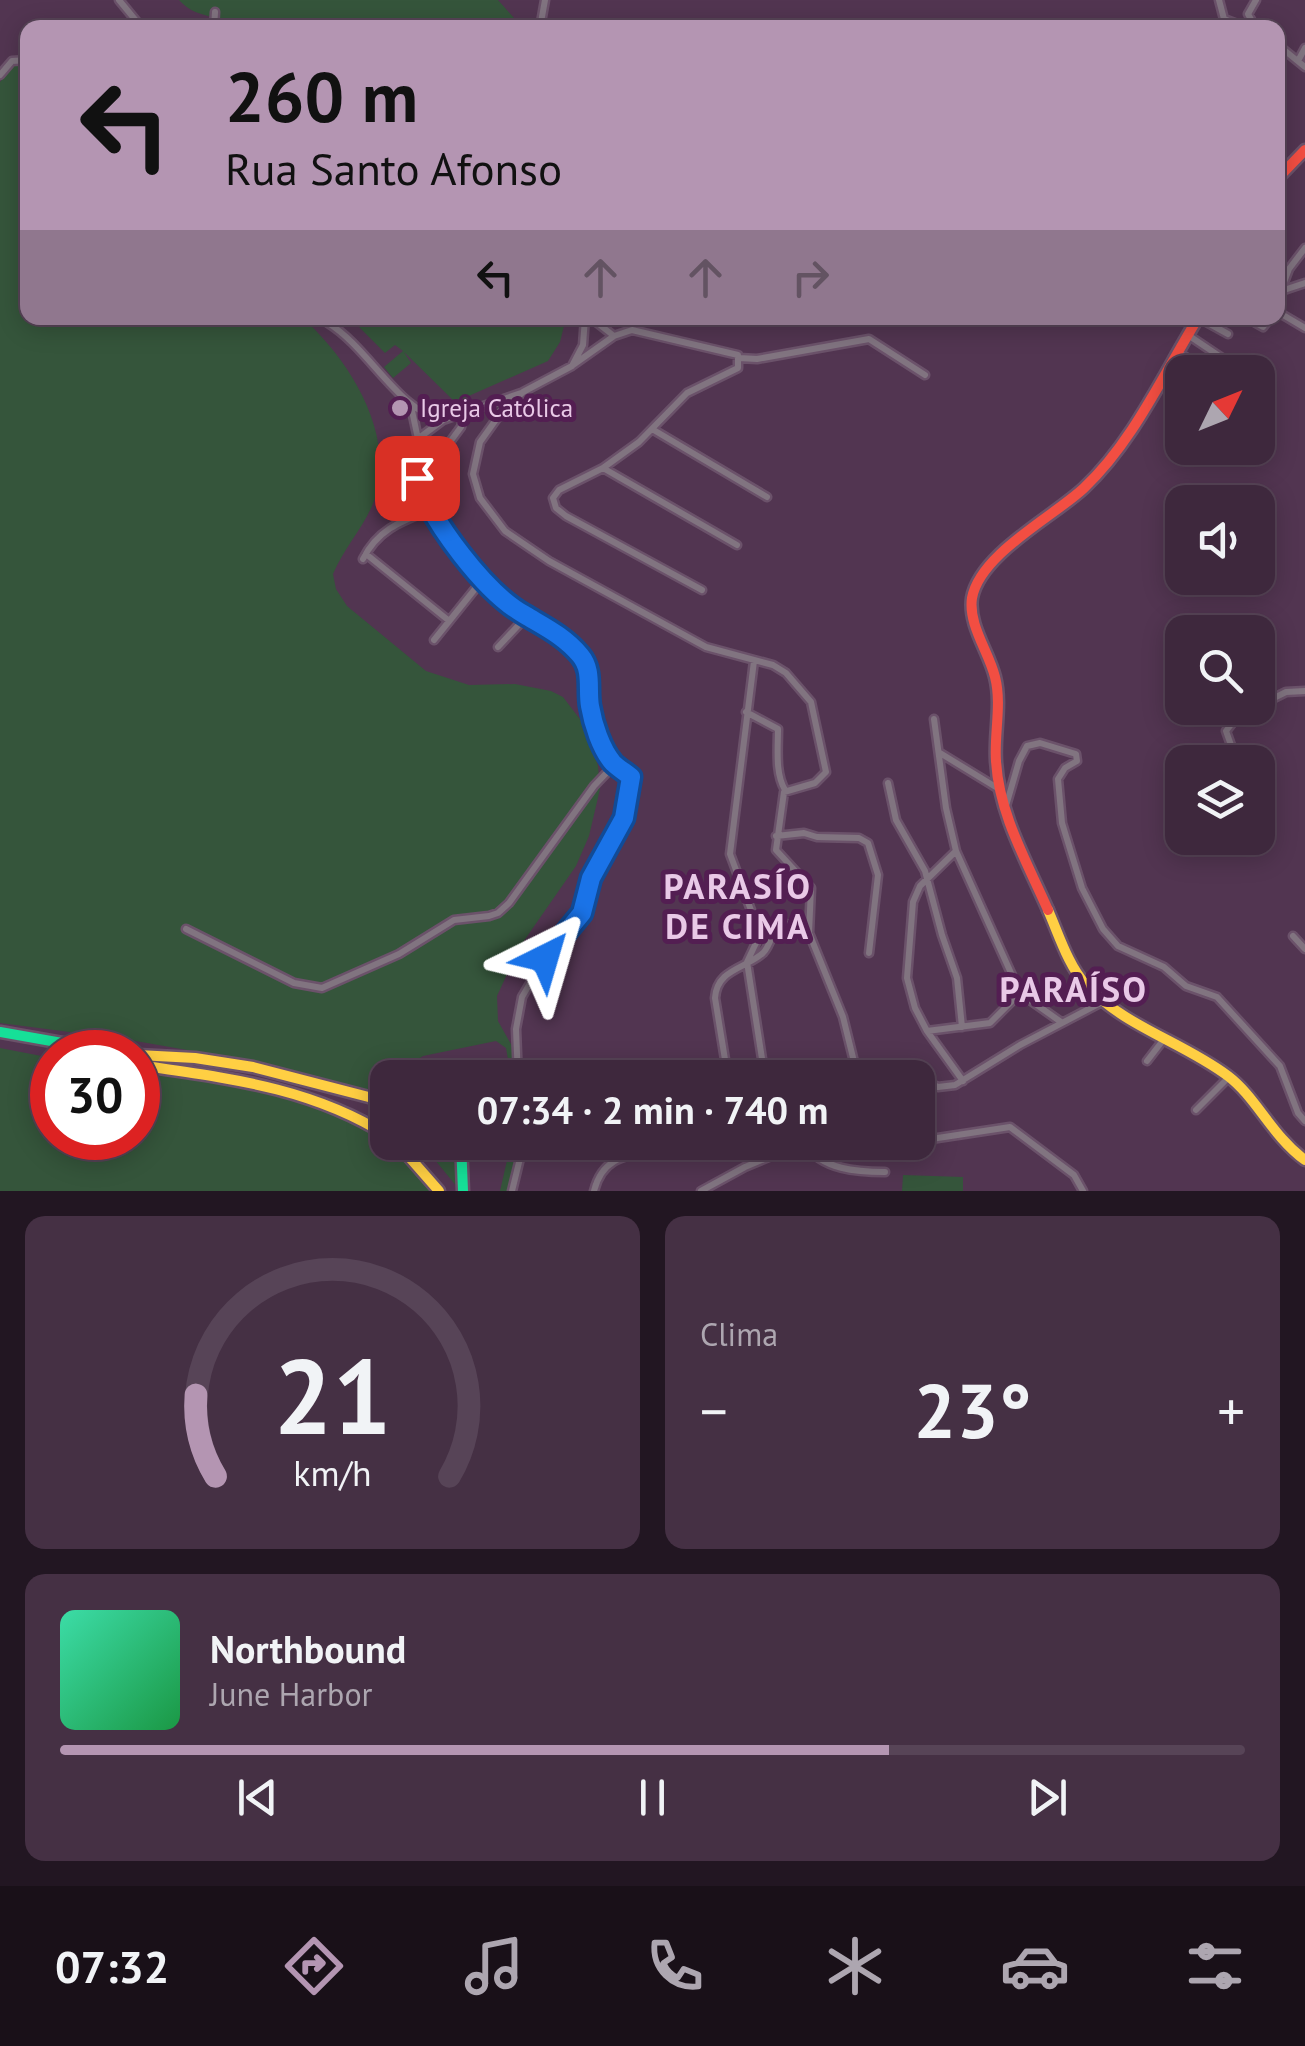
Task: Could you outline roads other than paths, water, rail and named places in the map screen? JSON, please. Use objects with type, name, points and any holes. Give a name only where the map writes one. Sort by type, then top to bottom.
[{"type":"main road","points":[[1285,171],[1305,150]]},
{"type":"main road","points":[[1193,325],[1112,459],[1088,484],[1000,555],[974,591],[971,614],[997,683],[995,745],[1004,812],[1079,976],[1104,1001],[1230,1076],[1285,1145],[1305,1160]]},
{"type":"main road","points":[[0,1032],[30,1037]]},
{"type":"main road","points":[[0,1040],[30,1045]]},
{"type":"main road","points":[[160,1059],[191,1058],[286,1074],[370,1099]]},
{"type":"main road","points":[[160,1063],[323,1093],[370,1118]]},
{"type":"main road","points":[[160,1064],[317,1099],[370,1124]]},
{"type":"main road","points":[[412,1160],[439,1191]]},
{"type":"main road","points":[[424,1160],[448,1191]]},
{"type":"main road","points":[[460,1160],[464,1191]]},
{"type":"street","points":[[119,0],[135,20]]},
{"type":"street","points":[[215,20],[216,12]]},
{"type":"street","points":[[1298,61],[1305,48]]},
{"type":"street","points":[[1285,51],[1305,67]]},
{"type":"street","points":[[0,75],[10,62],[20,61]]},
{"type":"street","points":[[1285,279],[1305,248]]},
{"type":"street","points":[[1285,292],[1305,284]]},
{"type":"street","points":[[1292,289],[1305,295]]},
{"type":"street","points":[[331,325],[352,339],[410,406],[442,420]]},
{"type":"street","points":[[572,366],[586,325]]},
{"type":"street","points":[[596,325],[614,336]]},
{"type":"street","points":[[1211,325],[1228,334]]},
{"type":"street","points":[[418,439],[442,420],[522,392],[624,332],[642,331],[700,348],[732,352],[739,358],[758,359],[869,339],[924,375]]},
{"type":"street","points":[[1188,335],[1218,355]]},
{"type":"street","points":[[584,338],[602,345]]},
{"type":"street","points":[[1178,352],[1183,355]]},
{"type":"street","points":[[702,590],[556,508],[553,498],[559,490],[603,468],[652,429],[687,393],[738,368],[739,358]]},
{"type":"street","points":[[522,392],[488,429],[476,452],[474,482],[491,516],[510,536],[536,553],[670,628],[706,647],[773,665],[786,673],[806,692],[812,706],[826,772],[815,782],[785,790]]},
{"type":"street","points":[[410,406],[418,439],[417,478],[432,508],[465,560],[483,579],[527,616],[554,631],[586,664],[591,712],[604,748],[614,764],[631,778]]},
{"type":"street","points":[[441,481],[448,446],[465,413]]},
{"type":"street","points":[[652,429],[767,497]]},
{"type":"street","points":[[603,468],[737,545]]},
{"type":"street","points":[[432,508],[384,530],[364,556],[448,620]]},
{"type":"street","points":[[434,640],[483,579]]},
{"type":"street","points":[[498,647],[527,616]]},
{"type":"street","points":[[754,661],[730,854],[758,924],[756,943],[747,962],[761,1060]]},
{"type":"street","points":[[1275,700],[1301,691]]},
{"type":"street","points":[[746,712],[778,729],[778,764],[785,790],[776,836],[778,854],[812,888],[808,929],[846,1027],[854,1060]]},
{"type":"street","points":[[934,718],[956,851],[1020,993],[1061,1022]]},
{"type":"street","points":[[1004,812],[1027,746],[1040,742],[1076,754],[1077,761],[1059,777],[1062,823],[1082,888],[1103,930],[1118,946],[1164,968],[1186,986],[1217,996],[1280,1066],[1298,1113],[1305,1121]]},
{"type":"street","points":[[939,752],[999,789]]},
{"type":"street","points":[[186,929],[294,984],[322,988],[398,954],[454,920],[498,914],[614,764]]},
{"type":"street","points":[[517,1060],[516,1029],[522,997],[545,958],[582,913],[591,878],[624,818],[632,766]]},
{"type":"street","points":[[888,783],[896,820],[921,859],[958,978],[962,1027]]},
{"type":"street","points":[[776,836],[804,833],[859,838],[868,843],[878,875],[869,953]]},
{"type":"street","points":[[956,851],[914,897],[906,969],[912,998],[926,1030],[963,1081]]},
{"type":"street","points":[[725,1060],[715,994],[722,978],[767,949],[778,922],[808,929]]},
{"type":"street","points":[[1293,936],[1305,949]]},
{"type":"street","points":[[926,1030],[990,1023],[1020,993]]},
{"type":"street","points":[[935,1085],[942,1088],[963,1081],[1104,1001]]},
{"type":"street","points":[[1146,1060],[1164,1039]]},
{"type":"street","points":[[1196,1110],[1230,1076]]},
{"type":"street","points":[[935,1138],[1010,1127],[1074,1174],[1083,1191]]},
{"type":"street","points":[[512,1191],[520,1160]]},
{"type":"street","points":[[594,1191],[602,1169],[613,1160]]},
{"type":"street","points":[[700,1191],[761,1160]]},
{"type":"street","points":[[824,1160],[858,1171],[886,1172]]},
{"type":"place","name":"Igreja Católica","points":[[400,408]]},
{"type":"district","name":"PARASÍO DE CIMA","points":[[738,906]]},
{"type":"district","name":"PARAÍSO","points":[[1074,989]]}]
